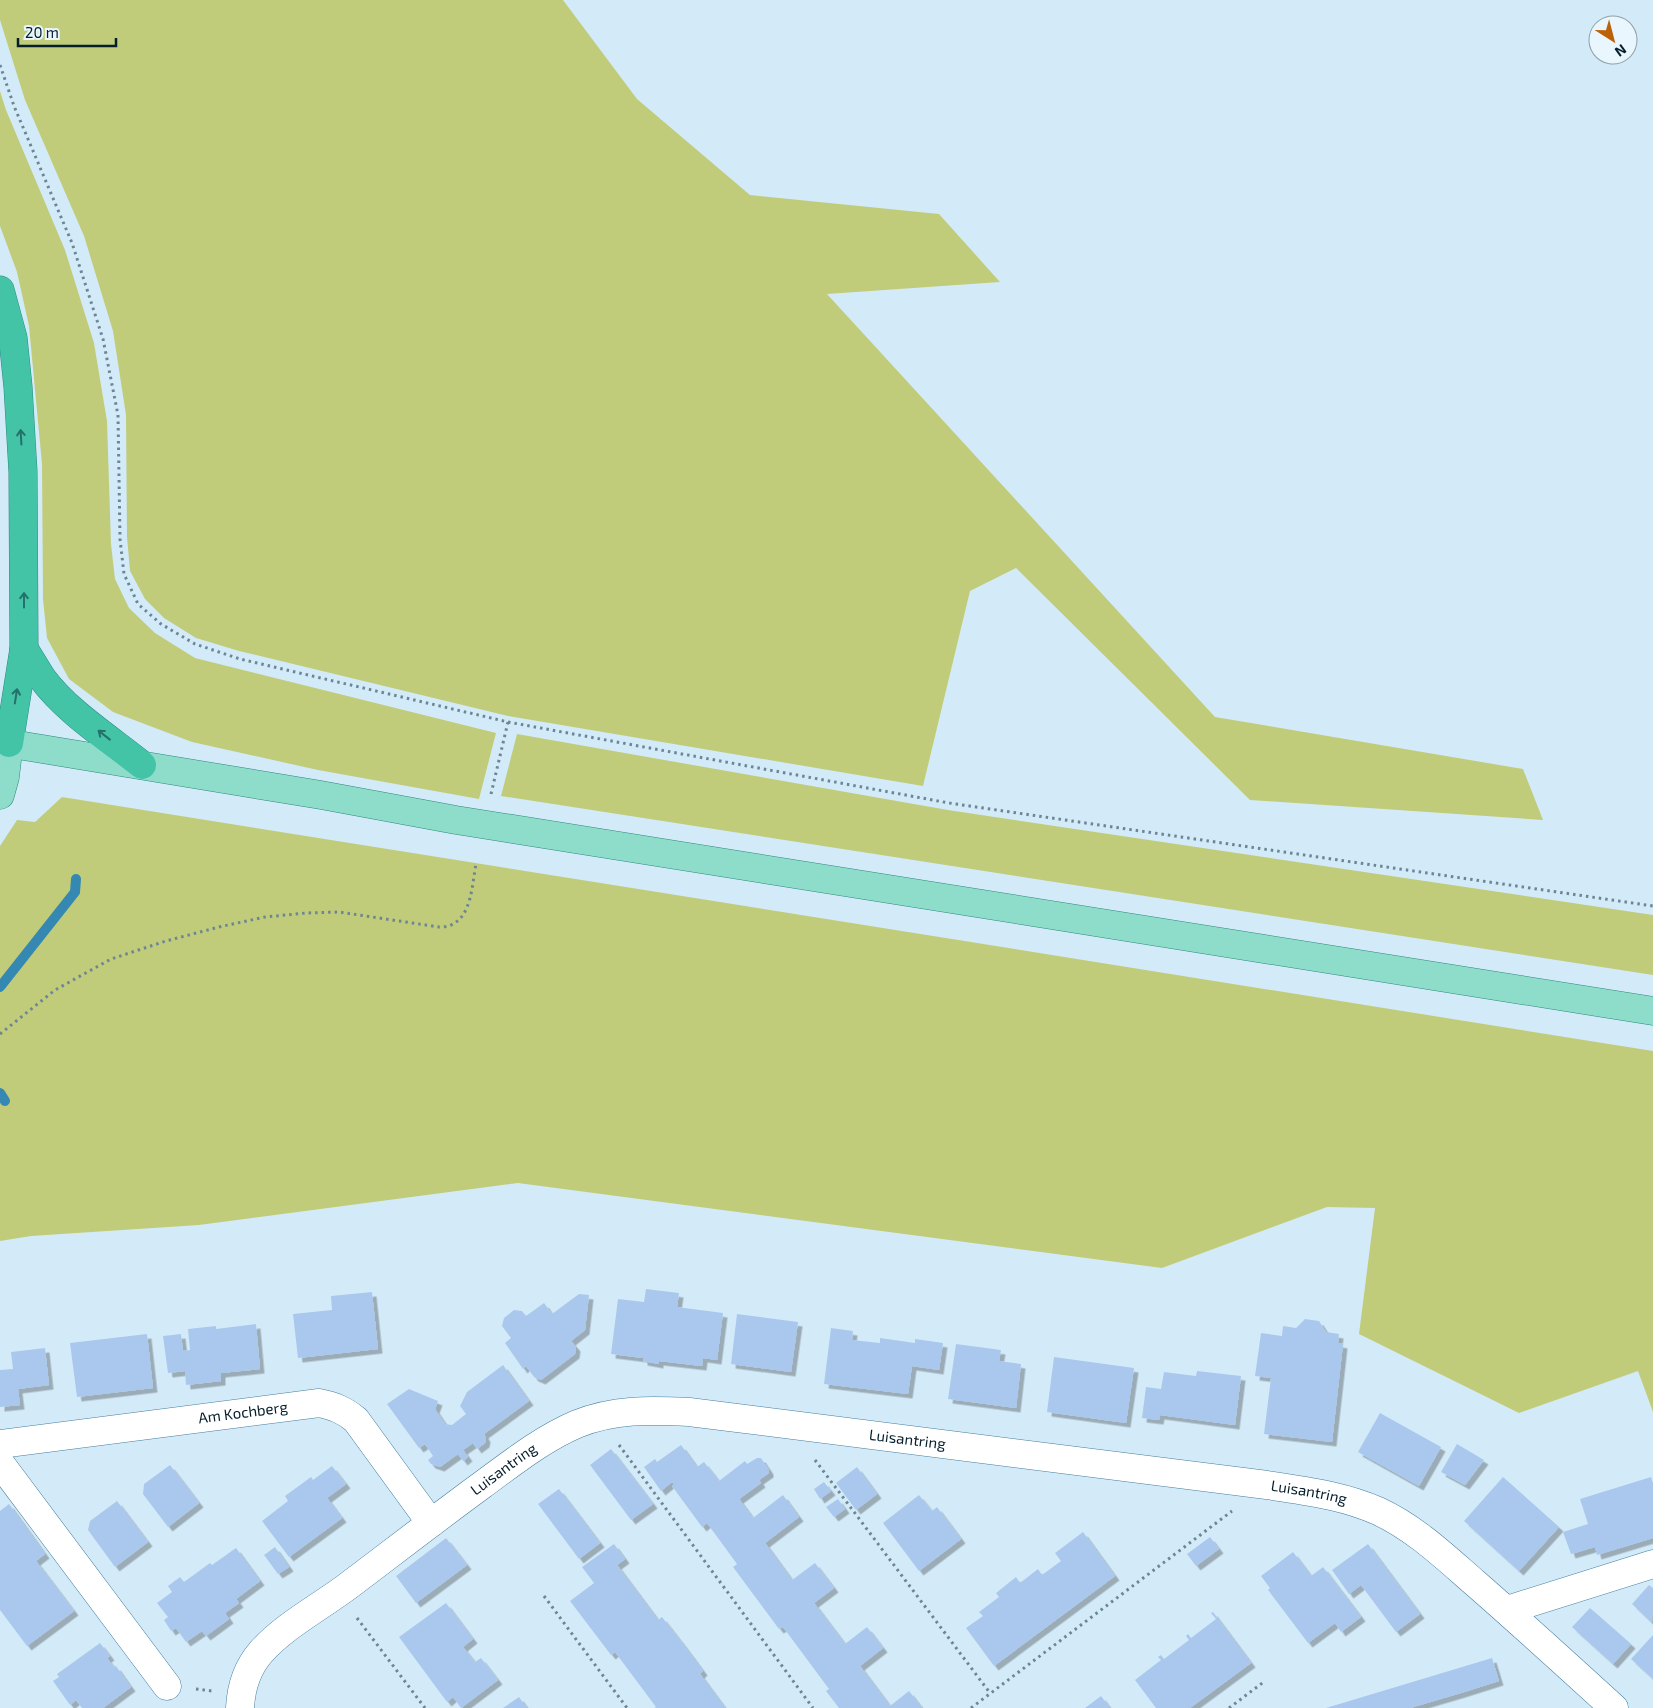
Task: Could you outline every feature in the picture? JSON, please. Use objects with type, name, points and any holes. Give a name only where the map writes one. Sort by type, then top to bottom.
[{"type":"highway","points":[[0,290],[13,338],[23,472],[24,649],[5,743]]},
{"type":"highway","points":[[24,649],[43,679],[56,695],[142,765]]},
{"type":"main road","points":[[0,795],[5,778],[5,743],[320,795],[456,820],[1653,1010]]},
{"type":"street","name":"Am Kochberg","points":[[0,1444],[319,1403],[334,1406],[356,1420],[432,1523]]},
{"type":"street","name":"Luisantring","points":[[240,1701],[247,1673],[260,1653],[279,1635],[546,1439],[578,1424],[599,1417],[641,1410],[689,1412],[1267,1485],[1344,1498],[1386,1515],[1424,1540],[1507,1610],[1614,1708]]},
{"type":"street","points":[[0,1463],[167,1686]]},
{"type":"street","points":[[1507,1610],[1653,1564]]},
{"type":"path","points":[[0,66],[14,106],[72,243],[103,339],[118,415],[120,539],[124,574],[138,604],[161,624],[195,644],[231,656],[508,722],[949,803],[1653,906]]},
{"type":"path","points":[[490,798],[508,722]]},
{"type":"path","points":[[0,1034],[55,990],[111,960],[166,941],[219,927],[265,917],[339,912],[439,928],[450,926],[459,919],[468,906],[476,864]]},
{"type":"path","points":[[599,1417],[813,1708]]},
{"type":"path","points":[[789,1425],[990,1693]]},
{"type":"path","points":[[971,1708],[1267,1485]]},
{"type":"path","points":[[338,1593],[425,1708]]},
{"type":"path","points":[[544,1596],[626,1708]]},
{"type":"path","points":[[1229,1708],[1265,1680]]},
{"type":"path","points":[[167,1686],[240,1701]]},
{"type":"green space","points":[[0,0],[563,0],[637,99],[750,195],[939,214],[1000,282],[827,294],[1215,717],[1523,769],[1543,820],[1250,800],[1016,568],[970,591],[923,786],[508,716],[239,651],[196,638],[164,618],[145,599],[130,571],[127,537],[126,415],[113,331],[84,236],[25,100],[0,20]]},
{"type":"green space","points":[[0,91],[6,110],[65,250],[94,343],[107,421],[111,544],[115,579],[129,608],[155,633],[195,658],[496,733],[479,799],[318,770],[192,742],[113,712],[69,679],[47,638],[43,599],[42,464],[29,326],[17,272],[0,226]]},
{"type":"green space","points":[[517,734],[948,810],[1653,915],[1653,975],[501,796]]},
{"type":"green space","points":[[62,797],[1653,1051],[1653,1412],[1638,1371],[1519,1413],[1359,1334],[1375,1208],[1327,1207],[1162,1268],[518,1183],[199,1225],[31,1236],[0,1241],[0,846],[17,820],[35,822]]},
{"type":"building","points":[[646,1289],[679,1293],[677,1307],[723,1313],[717,1360],[703,1358],[702,1366],[659,1361],[659,1364],[643,1361],[643,1358],[611,1354],[618,1299],[644,1302]]},
{"type":"building","points":[[372,1292],[378,1349],[298,1358],[293,1314],[332,1310],[331,1296]]},
{"type":"building","points":[[579,1294],[589,1295],[585,1330],[571,1341],[576,1347],[575,1354],[541,1380],[534,1377],[526,1366],[523,1369],[505,1343],[511,1338],[502,1326],[504,1318],[514,1310],[522,1311],[526,1316],[544,1303],[552,1314]]},
{"type":"building","points":[[737,1314],[798,1322],[791,1372],[731,1364]]},
{"type":"building","points":[[1305,1319],[1319,1321],[1326,1332],[1339,1334],[1338,1343],[1343,1344],[1332,1442],[1264,1434],[1271,1378],[1255,1376],[1261,1333],[1282,1336],[1283,1326],[1296,1328]]},
{"type":"building","points":[[256,1324],[260,1369],[221,1373],[221,1381],[186,1385],[185,1371],[168,1373],[163,1336],[181,1334],[183,1351],[190,1350],[188,1329],[216,1326],[216,1329]]},
{"type":"building","points":[[831,1328],[853,1331],[852,1340],[880,1343],[880,1338],[915,1343],[915,1339],[943,1343],[939,1370],[912,1366],[908,1394],[824,1384]]},
{"type":"building","points":[[147,1334],[153,1388],[77,1397],[70,1343]]},
{"type":"building","points":[[956,1344],[1001,1350],[999,1361],[1021,1364],[1016,1408],[948,1399]]},
{"type":"building","points":[[45,1348],[49,1385],[18,1389],[20,1405],[0,1407],[0,1370],[13,1369],[11,1352]]},
{"type":"building","points":[[1054,1357],[1134,1368],[1126,1423],[1047,1412]]},
{"type":"building","points":[[503,1365],[529,1401],[484,1434],[486,1438],[485,1443],[477,1449],[473,1443],[463,1450],[468,1457],[463,1461],[458,1454],[440,1467],[431,1464],[428,1460],[433,1456],[425,1444],[419,1448],[387,1404],[409,1389],[438,1401],[435,1409],[445,1424],[452,1425],[466,1414],[460,1406],[467,1392]]},
{"type":"building","points":[[1197,1371],[1241,1376],[1235,1425],[1160,1415],[1159,1420],[1142,1418],[1146,1387],[1161,1389],[1164,1372],[1196,1376]]},
{"type":"building","points":[[1380,1413],[1441,1447],[1419,1486],[1358,1452]]},
{"type":"building","points":[[1457,1444],[1484,1460],[1465,1485],[1441,1472]]},
{"type":"building","points":[[681,1445],[697,1467],[704,1462],[719,1481],[745,1461],[747,1464],[757,1458],[761,1458],[769,1473],[759,1480],[761,1483],[739,1499],[753,1518],[783,1495],[799,1517],[765,1543],[792,1580],[815,1563],[834,1588],[814,1603],[845,1644],[867,1627],[883,1648],[860,1666],[890,1706],[909,1691],[922,1708],[839,1708],[826,1691],[829,1689],[783,1627],[779,1629],[733,1567],[737,1564],[707,1523],[702,1527],[672,1486],[674,1484],[672,1482],[661,1491],[644,1467],[655,1459],[657,1462]]},
{"type":"building","points":[[611,1449],[653,1504],[631,1520],[590,1465]]},
{"type":"building","points":[[170,1465],[199,1503],[168,1527],[143,1494],[144,1484]]},
{"type":"building","points":[[332,1466],[346,1484],[327,1498],[342,1518],[289,1557],[262,1521],[288,1501],[285,1496],[311,1477],[313,1480]]},
{"type":"building","points":[[857,1467],[877,1494],[856,1510],[836,1483]]},
{"type":"building","points":[[1503,1477],[1559,1527],[1519,1571],[1464,1521]]},
{"type":"building","points":[[1651,1477],[1653,1483],[1653,1538],[1597,1555],[1595,1547],[1571,1554],[1563,1532],[1588,1524],[1580,1499]]},
{"type":"building","points":[[824,1482],[831,1491],[820,1499],[814,1489]]},
{"type":"building","points":[[559,1489],[600,1543],[579,1559],[538,1504]]},
{"type":"building","points":[[919,1495],[932,1511],[937,1507],[961,1539],[919,1571],[883,1523]]},
{"type":"building","points":[[838,1499],[845,1509],[834,1517],[826,1507]]},
{"type":"building","points":[[117,1501],[148,1542],[115,1567],[88,1530],[90,1521]]},
{"type":"building","points":[[9,1504],[45,1554],[36,1561],[74,1611],[27,1646],[0,1610],[0,1511]]},
{"type":"building","points":[[1083,1532],[1115,1576],[994,1666],[966,1628],[983,1616],[979,1612],[999,1597],[996,1593],[1016,1577],[1020,1583],[1038,1569],[1042,1575],[1061,1561],[1055,1553]]},
{"type":"building","points":[[1210,1537],[1219,1549],[1196,1566],[1187,1554]]},
{"type":"building","points":[[446,1538],[467,1565],[416,1603],[396,1576]]},
{"type":"building","points":[[614,1544],[625,1559],[617,1565],[658,1620],[662,1617],[683,1644],[703,1671],[700,1674],[725,1708],[654,1708],[656,1707],[615,1652],[611,1655],[570,1601],[594,1583],[582,1567]]},
{"type":"building","points":[[1368,1544],[1420,1614],[1396,1632],[1361,1585],[1349,1594],[1332,1570]]},
{"type":"building","points":[[275,1547],[289,1567],[278,1574],[264,1555]]},
{"type":"building","points":[[236,1548],[260,1581],[236,1599],[239,1603],[225,1613],[229,1619],[206,1636],[202,1631],[186,1642],[176,1628],[171,1631],[164,1620],[168,1617],[157,1603],[172,1592],[168,1586],[180,1577],[184,1582],[210,1563],[212,1565]]},
{"type":"building","points":[[1293,1552],[1311,1576],[1323,1567],[1361,1617],[1341,1632],[1335,1623],[1308,1643],[1268,1590],[1270,1588],[1261,1576]]},
{"type":"building","points":[[1649,1585],[1653,1588],[1652,1623],[1632,1604]]},
{"type":"building","points":[[446,1603],[473,1639],[463,1647],[475,1662],[481,1658],[498,1680],[461,1708],[453,1697],[447,1702],[399,1637]]},
{"type":"building","points":[[1590,1608],[1631,1644],[1613,1664],[1572,1627]]},
{"type":"building","points":[[1213,1612],[1251,1663],[1190,1708],[1156,1708],[1135,1680],[1161,1660],[1158,1657],[1161,1655],[1164,1659],[1189,1640],[1186,1636],[1188,1634],[1191,1638],[1216,1619],[1211,1613]]},
{"type":"building","points":[[1653,1635],[1653,1679],[1631,1659]]},
{"type":"building","points":[[100,1643],[110,1656],[107,1658],[114,1667],[116,1666],[131,1687],[103,1708],[82,1708],[76,1700],[70,1705],[53,1681],[59,1677],[57,1674]]},
{"type":"building","points":[[1492,1658],[1499,1681],[1461,1693],[1410,1708],[1326,1708]]},
{"type":"building","points":[[1101,1696],[1110,1708],[1085,1708]]},
{"type":"building","points":[[519,1697],[527,1708],[503,1708]]},
{"type":"waterway","points":[[0,987],[75,892],[76,879]]},
{"type":"waterway","points":[[0,1093],[5,1101]]}]
